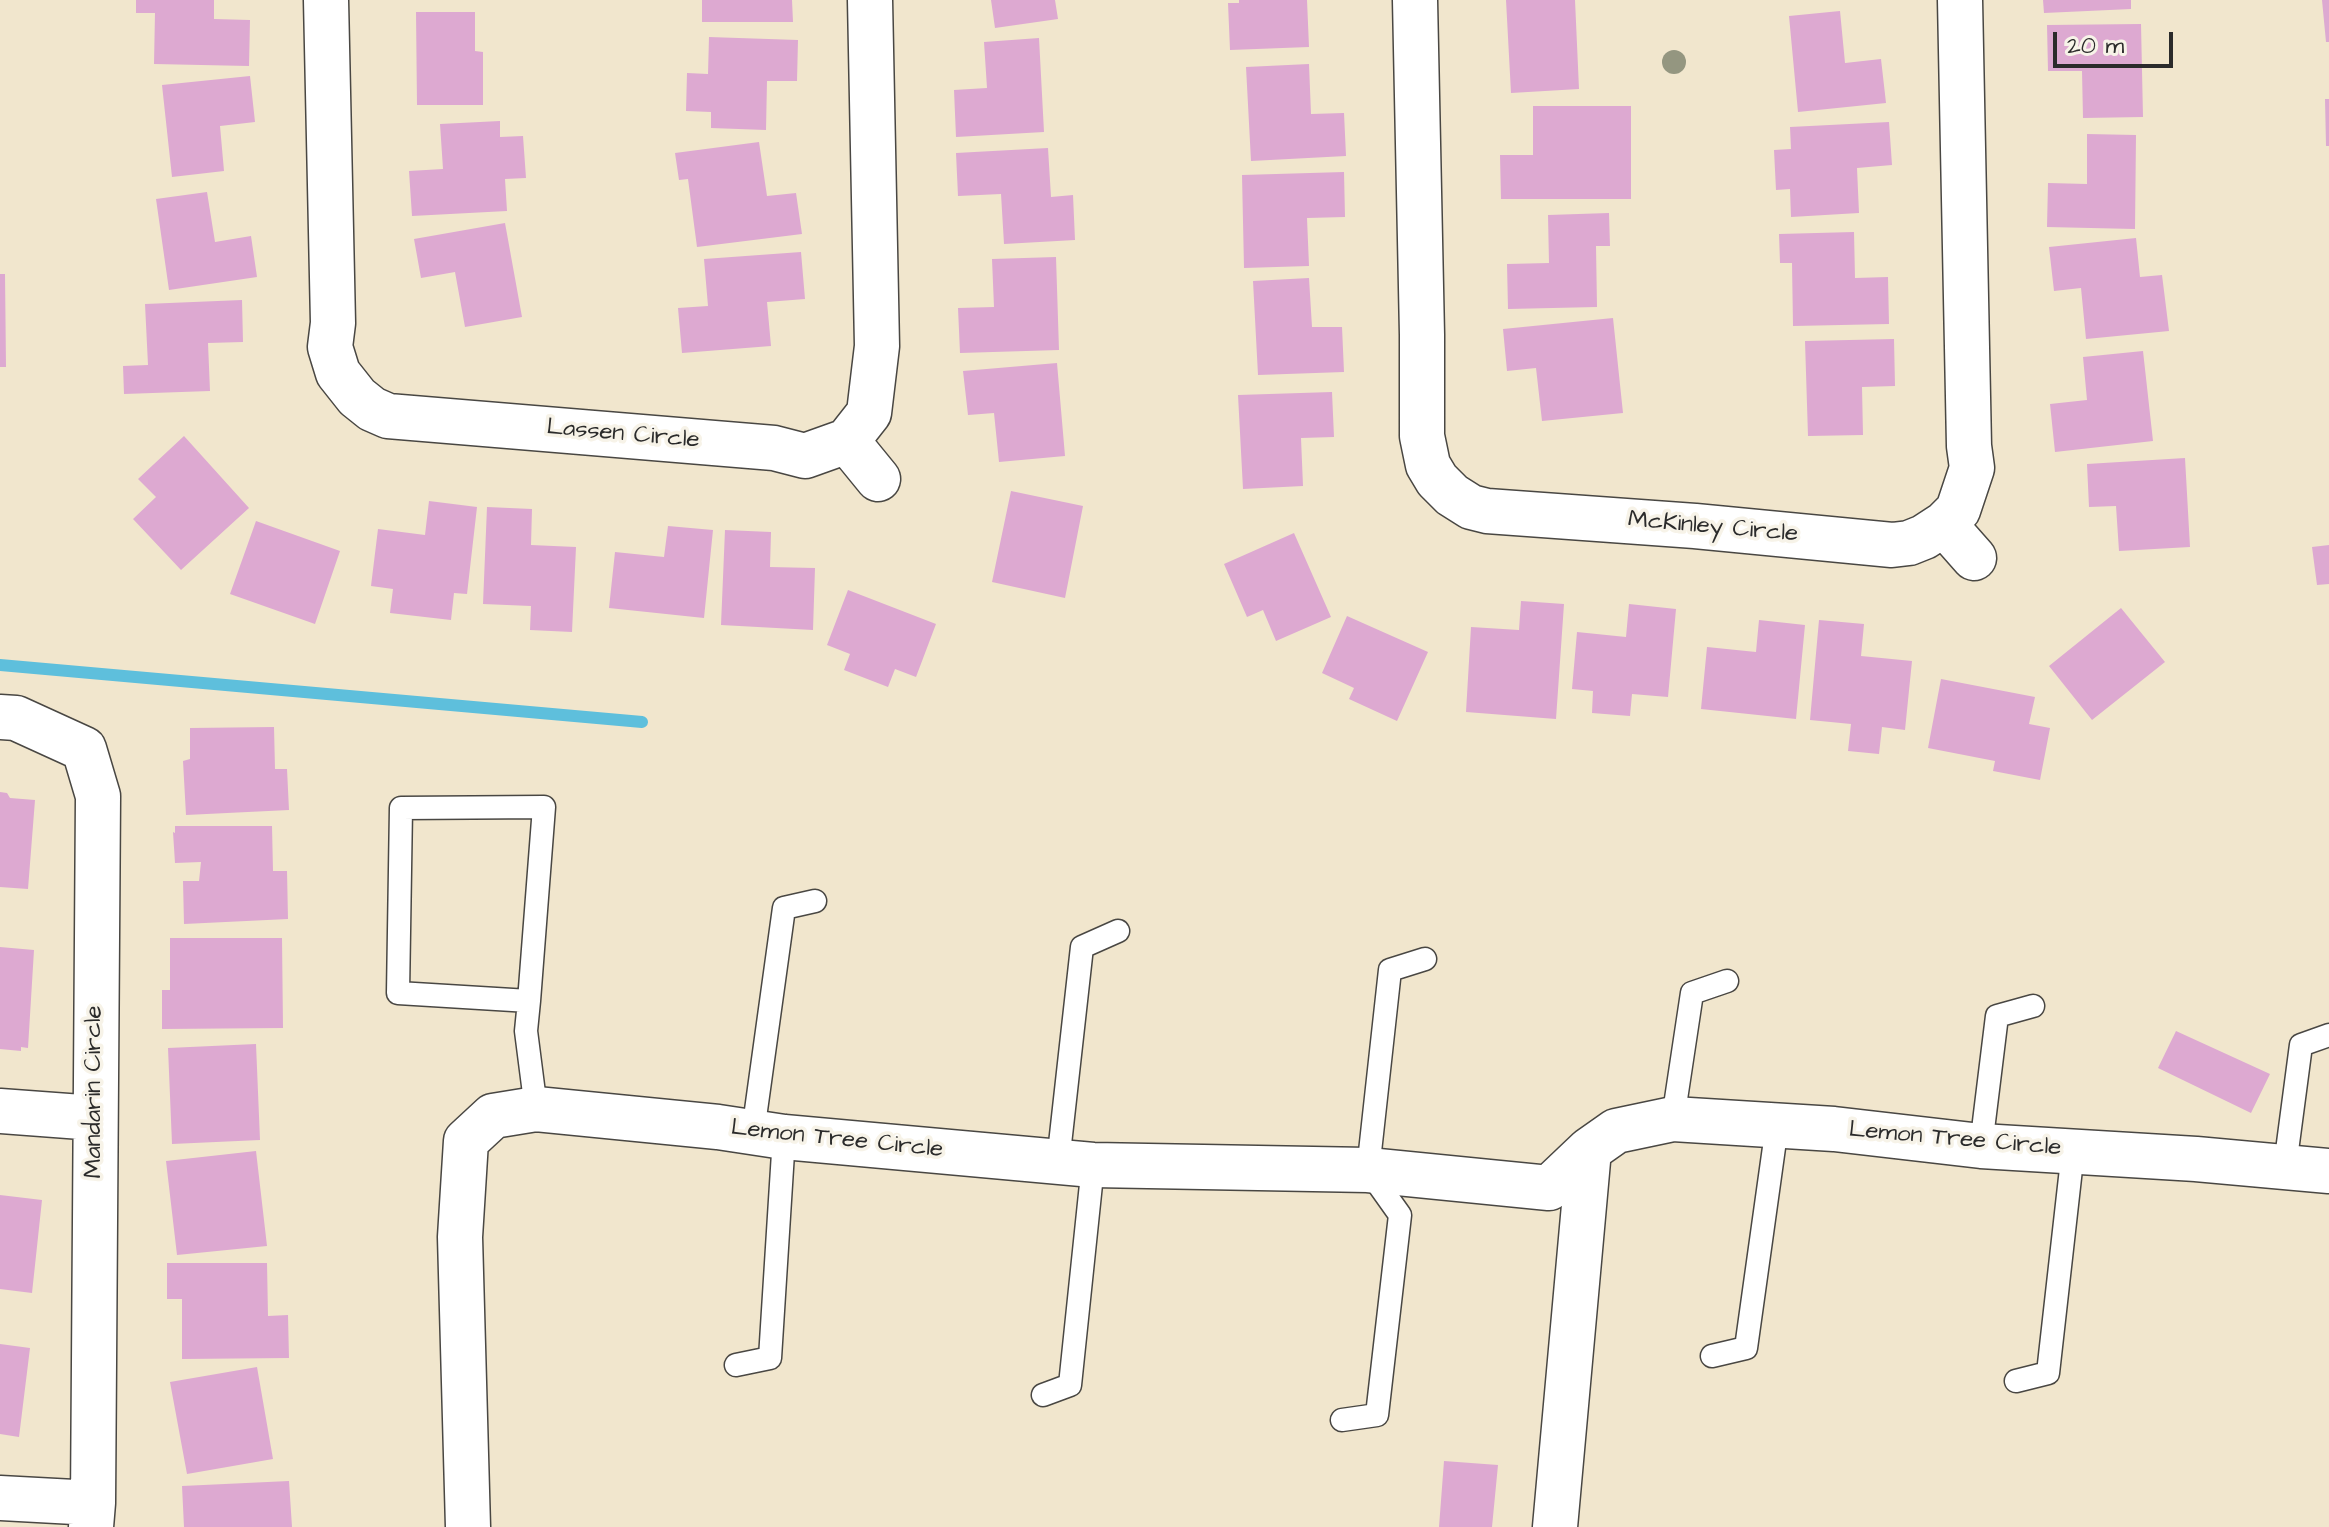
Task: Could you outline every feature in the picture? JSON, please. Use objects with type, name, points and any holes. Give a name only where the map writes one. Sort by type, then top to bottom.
[{"type":"street","name":"Lassen Circle","points":[[326,0],[333,323],[330,347],[338,373],[339,403],[372,409],[388,416],[774,448],[805,456],[847,441]]},
{"type":"street","points":[[870,0],[877,346],[869,413],[847,441],[878,479]]},
{"type":"street","name":"McKinley Circle","points":[[1415,0],[1422,436],[1432,497],[1487,511],[1892,545],[1924,537],[1944,524],[1958,510],[1972,468],[1969,446],[1960,0]]},
{"type":"street","points":[[1944,524],[1974,558]]},
{"type":"street","name":"Mandarin Circle","points":[[0,717],[16,718],[84,749],[98,796],[92,1515]]},
{"type":"street","name":"Lemon Tree Circle","points":[[468,1527],[460,1237],[466,1141],[493,1116],[536,1109],[1076,1164],[1368,1170],[1549,1188],[1589,1150],[1616,1131],[1673,1119],[1834,1129],[1981,1146],[2329,1171]]},
{"type":"street","points":[[0,1111],[95,1118]]},
{"type":"street","points":[[1555,1527],[1589,1150]]},
{"type":"street","points":[[0,1498],[92,1515]]},
{"type":"lane","points":[[529,1001],[398,993],[401,808],[544,807],[529,1001],[526,1031],[536,1109]]},
{"type":"lane","points":[[736,1365],[770,1358],[768,1134],[784,908],[815,901]]},
{"type":"lane","points":[[1043,1395],[1070,1385],[1082,947],[1118,931]]},
{"type":"lane","points":[[1342,1420],[1377,1415],[1400,1215],[1368,1170],[1390,970],[1425,959]]},
{"type":"lane","points":[[1673,1119],[1692,993],[1727,981]]},
{"type":"lane","points":[[1981,1146],[1997,1016],[2033,1006]]},
{"type":"lane","points":[[2285,1166],[2301,1045],[2329,1035]]},
{"type":"lane","points":[[1712,1356],[1746,1348],[1777,1126]]},
{"type":"lane","points":[[2016,1381],[2048,1373],[2073,1151]]},
{"type":"building","points":[[136,0],[214,0],[214,19],[250,20],[249,66],[154,64],[155,13],[136,13]]},
{"type":"building","points":[[702,0],[792,0],[793,22],[702,22]]},
{"type":"building","points":[[991,0],[1055,0],[1058,19],[995,28]]},
{"type":"building","points":[[1239,0],[1307,0],[1309,47],[1230,50],[1228,3],[1239,3]]},
{"type":"building","points":[[1506,0],[1575,0],[1579,89],[1511,93]]},
{"type":"building","points":[[2043,0],[2131,0],[2131,9],[2044,13]]},
{"type":"building","points":[[2322,0],[2329,0],[2329,42],[2326,42]]},
{"type":"building","points":[[1840,11],[1845,63],[1881,59],[1886,103],[1798,112],[1789,16]]},
{"type":"building","points":[[416,12],[475,12],[475,51],[483,52],[483,105],[417,105]]},
{"type":"building","points":[[2141,24],[2143,117],[2083,118],[2082,71],[2048,71],[2047,25]]},
{"type":"building","points":[[709,37],[798,40],[797,81],[767,81],[766,130],[711,128],[711,112],[686,111],[687,73],[708,74]]},
{"type":"building","points":[[1039,38],[1044,132],[956,137],[954,90],[987,88],[984,42]]},
{"type":"building","points":[[1309,64],[1311,114],[1344,113],[1346,156],[1251,161],[1246,67]]},
{"type":"building","points":[[250,76],[255,122],[220,126],[224,171],[172,177],[162,85]]},
{"type":"building","points":[[2325,99],[2329,99],[2329,146],[2326,146]]},
{"type":"building","points":[[1533,106],[1631,106],[1631,199],[1501,199],[1500,155],[1533,155]]},
{"type":"building","points":[[500,121],[500,137],[523,136],[526,178],[505,179],[507,211],[412,216],[409,171],[443,169],[440,124]]},
{"type":"building","points":[[1889,122],[1892,165],[1857,168],[1859,213],[1791,217],[1790,189],[1776,190],[1774,150],[1791,149],[1790,127]]},
{"type":"building","points":[[2087,134],[2136,135],[2135,229],[2047,227],[2048,183],[2087,184]]},
{"type":"building","points":[[759,142],[767,196],[796,193],[802,234],[697,247],[688,179],[679,180],[675,153]]},
{"type":"building","points":[[1048,148],[1051,197],[1073,195],[1075,240],[1004,244],[1001,194],[958,196],[956,153]]},
{"type":"building","points":[[1344,172],[1345,217],[1307,218],[1309,266],[1244,268],[1242,175]]},
{"type":"building","points":[[207,192],[215,242],[251,236],[257,277],[169,290],[156,199]]},
{"type":"building","points":[[1609,213],[1610,246],[1596,246],[1597,307],[1508,309],[1507,264],[1549,263],[1548,215]]},
{"type":"building","points":[[505,223],[522,317],[465,327],[455,272],[421,278],[414,239]]},
{"type":"building","points":[[1854,232],[1855,278],[1888,277],[1889,324],[1793,326],[1792,263],[1780,263],[1779,234]]},
{"type":"building","points":[[2136,238],[2140,277],[2162,275],[2169,331],[2086,339],[2081,288],[2054,291],[2049,247]]},
{"type":"building","points":[[801,252],[805,299],[767,302],[771,346],[682,353],[678,308],[708,306],[704,259]]},
{"type":"building","points":[[1056,257],[1059,350],[960,353],[958,308],[994,307],[992,259]]},
{"type":"building","points":[[0,274],[5,274],[6,367],[0,367]]},
{"type":"building","points":[[1309,278],[1312,327],[1342,327],[1344,372],[1258,375],[1253,281]]},
{"type":"building","points":[[242,300],[243,342],[208,343],[210,391],[124,394],[123,366],[148,365],[145,304]]},
{"type":"building","points":[[1613,318],[1623,413],[1542,421],[1536,368],[1507,371],[1503,329]]},
{"type":"building","points":[[1894,339],[1895,386],[1862,387],[1863,435],[1808,436],[1805,341]]},
{"type":"building","points":[[2143,351],[2153,441],[2055,452],[2050,404],[2087,400],[2083,357]]},
{"type":"building","points":[[1057,363],[1065,456],[999,462],[994,413],[968,415],[963,371]]},
{"type":"building","points":[[1332,392],[1334,437],[1301,438],[1303,486],[1243,489],[1238,395]]},
{"type":"building","points":[[184,436],[249,508],[181,570],[133,519],[156,497],[138,479]]},
{"type":"building","points":[[2185,458],[2190,547],[2119,551],[2116,506],[2089,507],[2087,464]]},
{"type":"building","points":[[1011,491],[1083,506],[1065,598],[992,582]]},
{"type":"building","points":[[429,501],[477,507],[467,594],[454,593],[451,620],[390,613],[393,589],[371,586],[378,529],[425,535]]},
{"type":"building","points":[[487,507],[532,509],[531,545],[576,547],[572,632],[530,630],[531,606],[483,604]]},
{"type":"building","points":[[256,521],[340,551],[315,624],[230,594]]},
{"type":"building","points":[[668,526],[713,530],[704,618],[609,608],[615,552],[664,557]]},
{"type":"building","points":[[725,530],[771,532],[770,567],[815,568],[813,630],[721,625]]},
{"type":"building","points":[[1294,533],[1331,617],[1276,641],[1263,610],[1247,617],[1224,564]]},
{"type":"building","points":[[2329,545],[2329,584],[2317,585],[2312,547]]},
{"type":"building","points":[[848,590],[936,624],[916,677],[895,669],[888,687],[844,670],[850,654],[827,645]]},
{"type":"building","points":[[1521,601],[1564,604],[1556,719],[1466,712],[1471,627],[1519,630]]},
{"type":"building","points":[[1629,604],[1676,609],[1668,697],[1632,694],[1630,716],[1592,713],[1593,691],[1572,689],[1577,632],[1626,637]]},
{"type":"building","points":[[2121,608],[2165,662],[2092,720],[2049,666]]},
{"type":"building","points":[[1347,616],[1428,652],[1397,721],[1349,699],[1354,688],[1322,673]]},
{"type":"building","points":[[1759,620],[1805,625],[1796,719],[1701,709],[1707,647],[1756,652]]},
{"type":"building","points":[[1819,620],[1864,624],[1861,656],[1912,661],[1905,730],[1882,727],[1879,754],[1848,751],[1851,724],[1810,720]]},
{"type":"building","points":[[1941,679],[2035,697],[2029,724],[2050,728],[2040,780],[1993,771],[1995,761],[1928,748]]},
{"type":"building","points":[[274,727],[275,769],[287,769],[289,810],[186,815],[183,761],[190,759],[190,728]]},
{"type":"building","points":[[0,792],[7,793],[10,798],[35,800],[28,889],[0,887]]},
{"type":"building","points":[[175,826],[272,826],[273,871],[287,871],[288,919],[184,924],[183,881],[199,881],[201,862],[175,863]]},
{"type":"building","points":[[170,938],[282,938],[283,1028],[162,1029],[162,990],[170,990]]},
{"type":"building","points":[[0,947],[34,950],[28,1048],[21,1047],[21,1051],[0,1049]]},
{"type":"building","points":[[2176,1031],[2270,1074],[2251,1113],[2158,1068]]},
{"type":"building","points":[[256,1044],[260,1140],[172,1144],[168,1048]]},
{"type":"building","points":[[256,1151],[267,1246],[177,1255],[166,1161]]},
{"type":"building","points":[[0,1195],[42,1200],[32,1293],[0,1289]]},
{"type":"building","points":[[167,1263],[267,1263],[268,1316],[288,1315],[289,1358],[182,1359],[182,1299],[167,1299]]},
{"type":"building","points":[[0,1344],[30,1348],[19,1437],[0,1434]]},
{"type":"building","points":[[257,1367],[273,1459],[187,1474],[170,1382]]},
{"type":"building","points":[[1444,1461],[1498,1465],[1492,1527],[1439,1527]]},
{"type":"building","points":[[289,1481],[292,1527],[184,1527],[182,1486]]},
{"type":"waterway","points":[[0,665],[642,722]]}]
